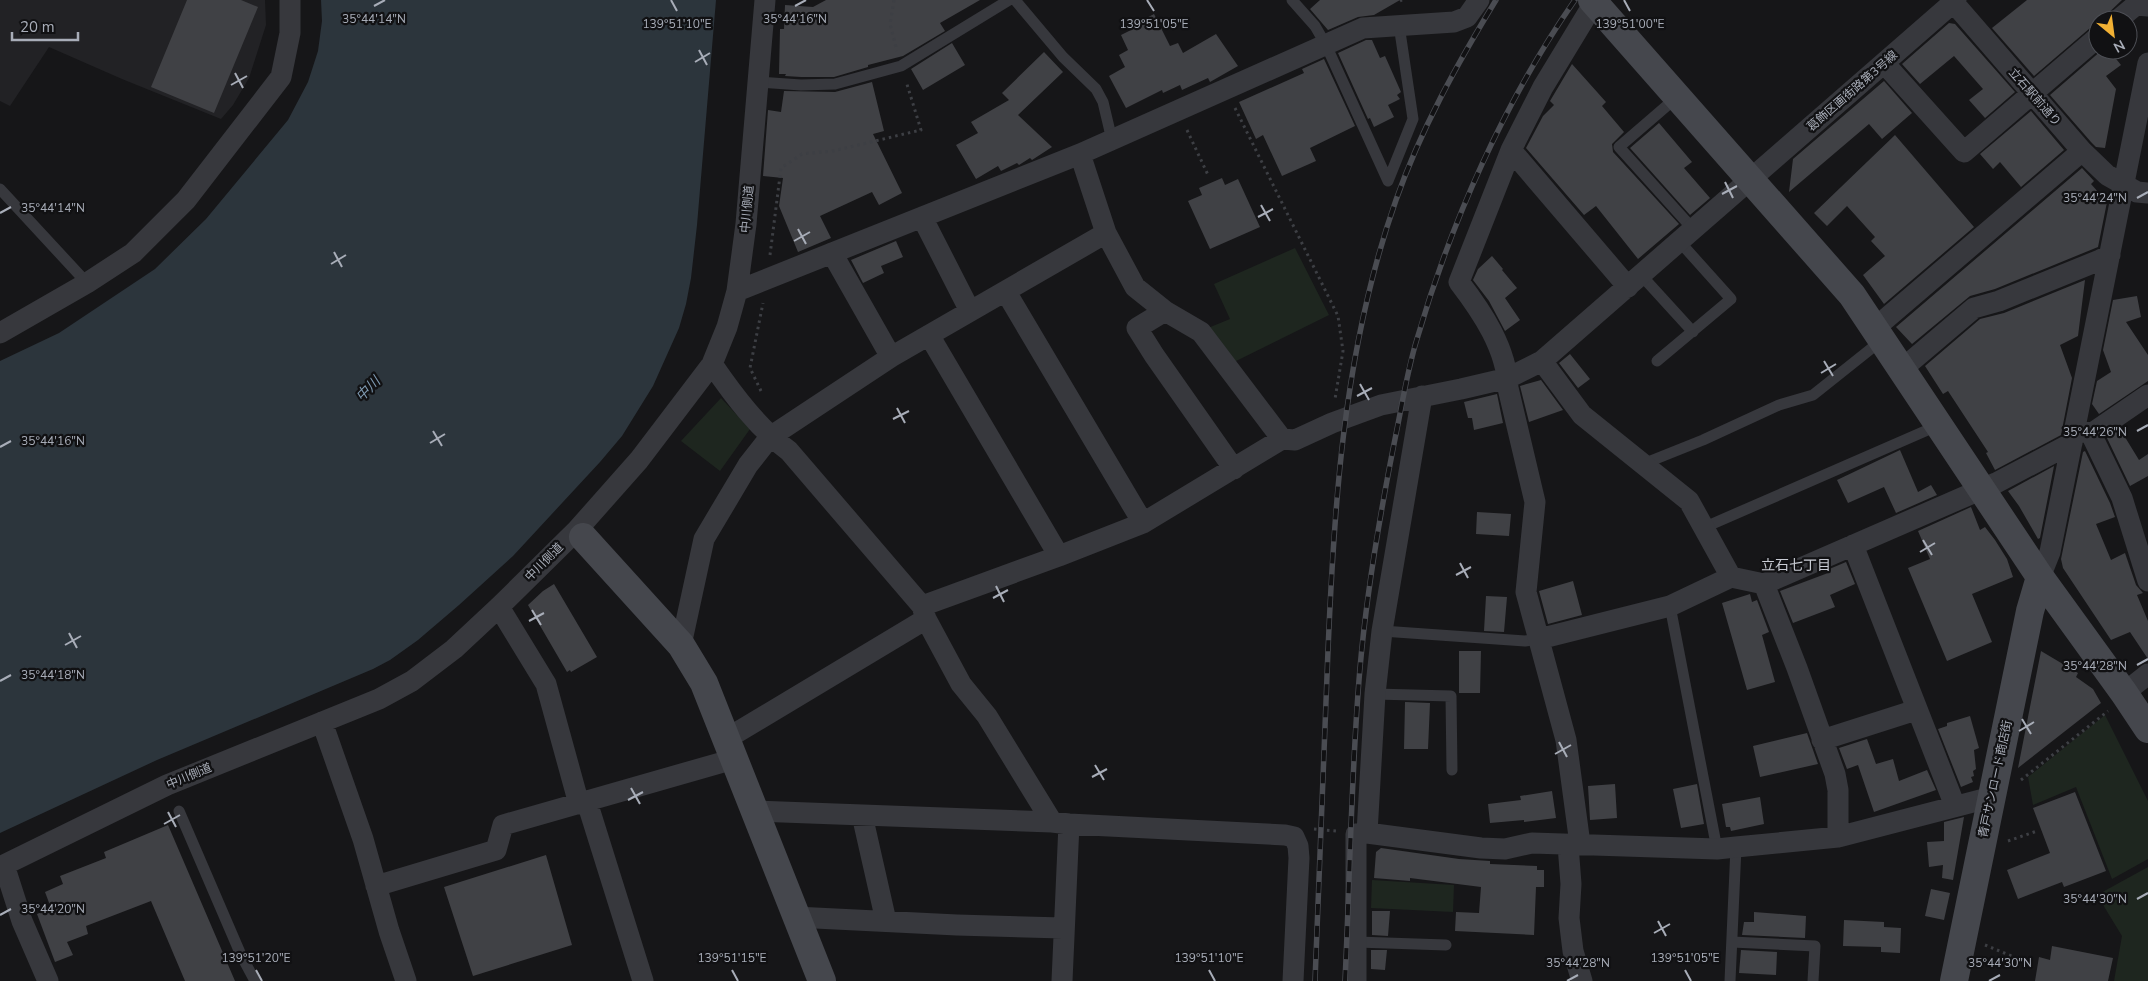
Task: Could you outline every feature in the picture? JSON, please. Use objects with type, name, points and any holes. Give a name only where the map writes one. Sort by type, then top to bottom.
[{"type":"street","points":[[0,333],[88,283],[133,253],[186,200],[282,77],[290,33],[290,0]]},
{"type":"street","name":"中川側道","points":[[2,866],[167,785],[379,699],[412,681],[454,648],[580,533],[640,460],[712,364],[727,327],[737,291],[746,224],[765,0]]},
{"type":"street","points":[[737,291],[1080,154],[1363,28],[1454,22],[1467,17],[1479,0]]},
{"type":"street","name":"葛飾区画街路第3号線","points":[[376,886],[496,850],[503,825],[583,803],[730,749],[924,613],[1143,523],[1282,439],[1295,440],[1332,423],[1381,405],[1461,390],[1508,378],[1542,361],[1954,1]]},
{"type":"street","name":"立石駅前通り","points":[[1954,1],[2082,151],[2106,175],[2137,192],[2148,194]]},
{"type":"street","points":[[1582,981],[1573,951],[1569,918],[1574,844],[1566,740],[1526,592],[1535,502],[1508,388],[1507,369],[1481,310],[1459,282],[1511,150],[1543,86],[1593,2],[1852,294],[2040,578],[2118,700],[2148,729]]},
{"type":"street","points":[[2130,10],[2136,5],[2148,6]]},
{"type":"street","points":[[1884,63],[1964,152],[2088,45]]},
{"type":"street","points":[[2040,578],[2050,552],[2079,435],[2110,254],[2148,62]]},
{"type":"street","points":[[1511,150],[1634,281]]},
{"type":"street","points":[[1878,334],[2082,151]]},
{"type":"street","points":[[1080,154],[1106,234],[1135,287],[1165,311],[1201,332],[1282,439]]},
{"type":"street","points":[[922,217],[970,311]]},
{"type":"street","points":[[681,645],[704,539],[748,465],[770,437],[891,357],[1106,234]]},
{"type":"street","points":[[832,253],[891,357]]},
{"type":"street","points":[[1902,369],[1974,308],[1999,301],[2100,260],[2110,254]]},
{"type":"street","points":[[1006,292],[1143,523]]},
{"type":"street","points":[[1165,311],[1137,328],[1234,469]]},
{"type":"street","points":[[929,335],[1059,556]]},
{"type":"street","points":[[1542,361],[1582,415],[1689,501],[1731,577]]},
{"type":"street","points":[[712,364],[728,387],[770,437],[789,451],[924,613],[961,684],[987,716],[1061,823],[1062,981]]},
{"type":"street","points":[[1539,639],[1670,606],[1731,577],[1764,584],[1981,488],[2148,395]]},
{"type":"street","points":[[1356,981],[1355,833],[1376,694],[1382,631],[1422,396]]},
{"type":"street","points":[[2079,435],[2122,498],[2148,581]]},
{"type":"street","points":[[580,533],[681,645],[704,683],[795,917],[822,981]]},
{"type":"street","points":[[1853,545],[1955,806]]},
{"type":"street","name":"青戸サンロード商店街","points":[[1954,981],[2003,791],[2030,611],[2040,578]]},
{"type":"street","points":[[1764,584],[1797,668],[1835,774],[1838,790],[1838,837]]},
{"type":"street","points":[[499,607],[546,684],[583,803],[643,981]]},
{"type":"street","points":[[2118,700],[2148,674]]},
{"type":"street","points":[[1822,740],[1916,710]]},
{"type":"street","points":[[322,722],[363,839],[400,979]]},
{"type":"street","points":[[1355,833],[1481,848],[1505,848],[1532,843],[1726,848],[1838,837],[1955,806],[2003,791]]},
{"type":"street","points":[[754,811],[1061,823],[1294,837],[1298,846],[1298,858],[1293,981]]},
{"type":"street","points":[[862,815],[886,920]]},
{"type":"street","points":[[2,866],[22,921],[48,981]]},
{"type":"street","points":[[795,917],[1063,928]]},
{"type":"lane","points":[[758,82],[801,85],[835,84],[901,66],[1009,0]]},
{"type":"lane","points":[[1015,0],[1064,57],[1096,89],[1103,102],[1112,140]]},
{"type":"lane","points":[[1292,0],[1315,26],[1326,45],[1388,182],[1413,119],[1399,25]]},
{"type":"lane","points":[[1658,361],[1731,299],[1686,235],[1619,147],[1677,97]]},
{"type":"lane","points":[[0,189],[88,283]]},
{"type":"lane","points":[[1634,281],[1693,332]]},
{"type":"lane","points":[[1643,464],[1703,440],[1779,405],[1814,395],[1878,334]]},
{"type":"lane","points":[[1703,528],[1939,425]]},
{"type":"lane","points":[[1670,606],[1726,848],[1732,942],[1730,981]]},
{"type":"lane","points":[[1382,631],[1525,641],[1539,639]]},
{"type":"lane","points":[[1376,694],[1451,696],[1452,770]]},
{"type":"lane","points":[[179,811],[241,955],[255,981]]},
{"type":"lane","points":[[1357,942],[1446,944]]},
{"type":"lane","points":[[1732,942],[1815,946],[1813,981]]},
{"type":"path","points":[[762,395],[750,368],[768,278],[781,168],[802,154],[833,151],[921,130],[890,24],[894,0]]},
{"type":"path","points":[[1226,90],[1338,316],[1343,350],[1332,423]]},
{"type":"path","points":[[1178,111],[1208,175]]},
{"type":"path","points":[[2003,791],[2045,762],[2118,700]]},
{"type":"path","points":[[1318,830],[1355,833]]},
{"type":"path","points":[[2006,842],[2037,831]]},
{"type":"path","points":[[1978,942],[2033,965]]},
{"type":"shaded area","points":[[0,0],[265,0],[266,25],[249,78],[233,105],[221,119],[49,47],[10,106],[0,101]]},
{"type":"shaded area","points":[[1295,248],[1329,315],[1230,364],[1208,328],[1230,319],[1214,284]]},
{"type":"shaded area","points":[[721,398],[750,429],[720,471],[681,441]]},
{"type":"shaded area","points":[[2105,715],[2148,801],[2148,859],[2112,879],[2076,787],[2033,805],[2028,777]]},
{"type":"shaded area","points":[[2148,867],[2148,981],[2114,981],[2122,936],[2097,895]]},
{"type":"shaded area","points":[[1372,880],[1454,885],[1453,912],[1371,908]]},
{"type":"water","name":"中川","points":[[321,0],[716,0],[697,225],[691,278],[679,328],[653,386],[622,436],[513,556],[418,640],[390,660],[373,669],[157,760],[0,833],[0,361],[59,333],[155,269],[206,219],[288,120],[308,82],[318,51],[322,21]]},
{"type":"building","points":[[187,0],[241,0],[258,7],[214,113],[151,87]]},
{"type":"building","points":[[826,0],[980,0],[940,23],[945,31],[903,56],[868,65],[868,67],[834,77],[801,77],[779,74],[780,29],[784,29],[785,5],[813,7]]},
{"type":"building","points":[[1320,0],[1400,0],[1374,15],[1358,17],[1328,30],[1310,9]]},
{"type":"building","points":[[2027,0],[2122,0],[2112,10],[2088,10],[2088,30],[2034,76],[1992,28]]},
{"type":"building","points":[[1154,14],[1170,46],[1178,43],[1183,53],[1216,34],[1238,66],[1210,82],[1208,78],[1182,90],[1180,85],[1163,93],[1162,90],[1126,108],[1109,76],[1125,67],[1119,55],[1128,50],[1121,35],[1139,26],[1137,23]]},
{"type":"building","points":[[1949,23],[1955,24],[2015,92],[1985,118],[1969,100],[1983,89],[1954,56],[1920,84],[1902,64]]},
{"type":"building","points":[[1366,40],[1372,40],[1380,58],[1385,56],[1401,92],[1397,95],[1400,99],[1388,105],[1394,117],[1374,127],[1370,118],[1368,119],[1338,53]]},
{"type":"building","points":[[952,43],[965,65],[923,90],[911,69]]},
{"type":"building","points":[[1044,52],[1063,72],[1018,115],[1052,147],[1032,160],[1030,158],[1019,165],[1017,163],[1001,171],[998,166],[976,179],[956,145],[978,133],[971,122],[1009,100],[1002,93]]},
{"type":"building","points":[[1324,59],[1355,126],[1310,148],[1316,161],[1282,176],[1263,135],[1256,139],[1239,102],[1304,73],[1302,69]]},
{"type":"building","points":[[2090,60],[2117,60],[2121,65],[2106,76],[2116,89],[2105,148],[2096,147],[2050,95]]},
{"type":"building","points":[[1572,64],[1606,102],[1602,106],[1624,132],[1612,144],[1613,152],[1679,224],[1638,259],[1596,206],[1584,215],[1526,148],[1543,116],[1554,105],[1550,101]]},
{"type":"building","points":[[1884,81],[1912,113],[1882,139],[1869,124],[1789,192],[1793,159]]},
{"type":"building","points":[[872,82],[884,131],[873,134],[902,193],[879,205],[872,192],[820,216],[831,238],[798,252],[779,206],[783,178],[763,176],[768,110],[781,112],[784,91],[835,92]]},
{"type":"building","points":[[2031,111],[2064,150],[2021,187],[2000,162],[1993,169],[1980,154]]},
{"type":"building","points":[[1659,123],[1692,162],[1684,168],[1710,198],[1690,215],[1630,148]]},
{"type":"building","points":[[1895,135],[1974,227],[1884,304],[1863,275],[1885,256],[1871,241],[1875,237],[1847,206],[1827,226],[1814,213]]},
{"type":"building","points":[[2082,168],[2094,181],[2091,184],[2107,202],[2098,247],[1995,289],[1970,296],[1912,344],[1896,327]]},
{"type":"building","points":[[1222,178],[1225,185],[1238,179],[1260,227],[1210,249],[1188,201],[1202,195],[1199,188]]},
{"type":"building","points":[[896,241],[903,257],[881,266],[884,273],[863,283],[851,260]]},
{"type":"building","points":[[1492,256],[1517,288],[1505,298],[1520,320],[1505,331],[1489,301],[1473,280],[1478,269]]},
{"type":"building","points":[[2085,280],[2078,336],[2060,345],[2072,378],[2061,435],[1995,470],[1986,453],[1988,452],[1948,391],[1943,394],[1925,366],[1980,319],[2004,313]]},
{"type":"building","points":[[2137,296],[2141,317],[2126,322],[2148,355],[2148,381],[2099,414],[2092,404],[2097,381],[2111,372],[2103,350],[2113,300]]},
{"type":"building","points":[[1570,354],[1590,379],[1578,388],[1559,363]]},
{"type":"building","points":[[1541,380],[1563,410],[1529,422],[1520,386]]},
{"type":"building","points":[[1497,394],[1503,423],[1474,430],[1472,418],[1468,418],[1464,402]]},
{"type":"building","points":[[2120,429],[2139,460],[2148,454],[2148,476],[2130,486],[2107,438]]},
{"type":"building","points":[[1900,450],[1918,492],[1931,485],[1937,495],[1896,513],[1884,487],[1848,503],[1837,480]]},
{"type":"building","points":[[2085,451],[2115,517],[2096,524],[2111,560],[2125,553],[2136,585],[2143,593],[2137,595],[2148,621],[2148,659],[2130,632],[2111,640],[2063,568],[2061,559],[2083,452]]},
{"type":"building","points":[[2054,466],[2040,538],[2038,539],[2008,491]]},
{"type":"building","points":[[1971,507],[1980,530],[1985,527],[2007,559],[2013,577],[1972,594],[1992,642],[1947,661],[1908,568],[1930,559],[1918,531]]},
{"type":"building","points":[[1477,512],[1511,514],[1509,536],[1476,534]]},
{"type":"building","points":[[1846,562],[1855,584],[1830,595],[1835,607],[1793,623],[1780,591],[1828,573],[1827,570]]},
{"type":"building","points":[[1573,581],[1582,615],[1548,624],[1539,591]]},
{"type":"building","points":[[554,584],[597,657],[571,672],[570,670],[567,672],[528,605]]},
{"type":"building","points":[[1750,594],[1752,602],[1757,600],[1769,632],[1762,635],[1775,682],[1747,690],[1722,603]]},
{"type":"building","points":[[1486,596],[1507,597],[1504,632],[1484,631]]},
{"type":"building","points":[[1459,651],[1481,651],[1480,693],[1459,693]]},
{"type":"building","points":[[2041,651],[2078,673],[2076,677],[2093,689],[2101,703],[2018,768]]},
{"type":"building","points":[[1405,702],[1430,703],[1428,749],[1404,749]]},
{"type":"building","points":[[1970,716],[1979,748],[1974,750],[1976,769],[1973,771],[1974,776],[1971,777],[1973,782],[1961,787],[1938,729],[1947,726],[1947,723]]},
{"type":"building","points":[[1807,733],[1818,764],[1760,777],[1753,746]]},
{"type":"building","points":[[1867,739],[1876,764],[1893,759],[1899,781],[1927,770],[1936,790],[1874,812],[1858,765],[1847,769],[1839,748]]},
{"type":"building","points":[[1615,784],[1617,818],[1590,820],[1588,786]]},
{"type":"building","points":[[1697,784],[1704,824],[1681,828],[1673,789]]},
{"type":"building","points":[[1552,791],[1556,818],[1524,822],[1524,820],[1490,823],[1488,804],[1521,800],[1520,796]]},
{"type":"building","points":[[2075,792],[2106,871],[2064,887],[2062,882],[2018,899],[2007,870],[2050,853],[2033,808]]},
{"type":"building","points":[[1760,797],[1764,824],[1731,831],[1730,827],[1726,827],[1722,804]]},
{"type":"building","points":[[1964,817],[1953,880],[1942,878],[1943,865],[1929,867],[1927,842],[1944,841],[1944,822]]},
{"type":"building","points":[[168,825],[235,981],[185,981],[151,901],[86,926],[88,934],[67,942],[73,955],[55,962],[37,914],[51,908],[45,892],[63,884],[60,876],[106,858],[104,852]]},
{"type":"building","points":[[1381,848],[1459,859],[1490,861],[1490,864],[1537,866],[1537,870],[1544,870],[1544,887],[1536,887],[1534,935],[1455,931],[1456,912],[1479,913],[1481,887],[1410,878],[1410,881],[1374,878],[1376,852]]},
{"type":"building","points":[[546,855],[572,945],[473,976],[444,887]]},
{"type":"building","points":[[1931,889],[1950,893],[1944,920],[1925,916]]},
{"type":"building","points":[[1372,911],[1390,911],[1388,936],[1372,935]]},
{"type":"building","points":[[1754,912],[1806,916],[1805,938],[1742,935],[1744,922],[1754,922]]},
{"type":"building","points":[[1844,920],[1884,922],[1884,927],[1901,928],[1900,953],[1881,952],[1881,947],[1843,946]]},
{"type":"building","points":[[2052,946],[2113,958],[2108,981],[2035,981],[2039,957],[2050,960]]},
{"type":"building","points":[[1371,950],[1387,950],[1385,970],[1371,969]]},
{"type":"building","points":[[1741,950],[1777,952],[1776,975],[1739,973]]},
{"type":"railway","points":[[1315,981],[1329,616],[1337,495],[1352,375],[1363,316],[1396,200],[1428,122],[1467,48],[1496,0]]},
{"type":"railway","points":[[1345,981],[1355,746],[1363,638],[1380,518],[1411,361],[1446,251],[1482,163],[1526,79],[1575,0]]},
{"type":"district","name":"立石七丁目","points":[[1796,565]]}]
